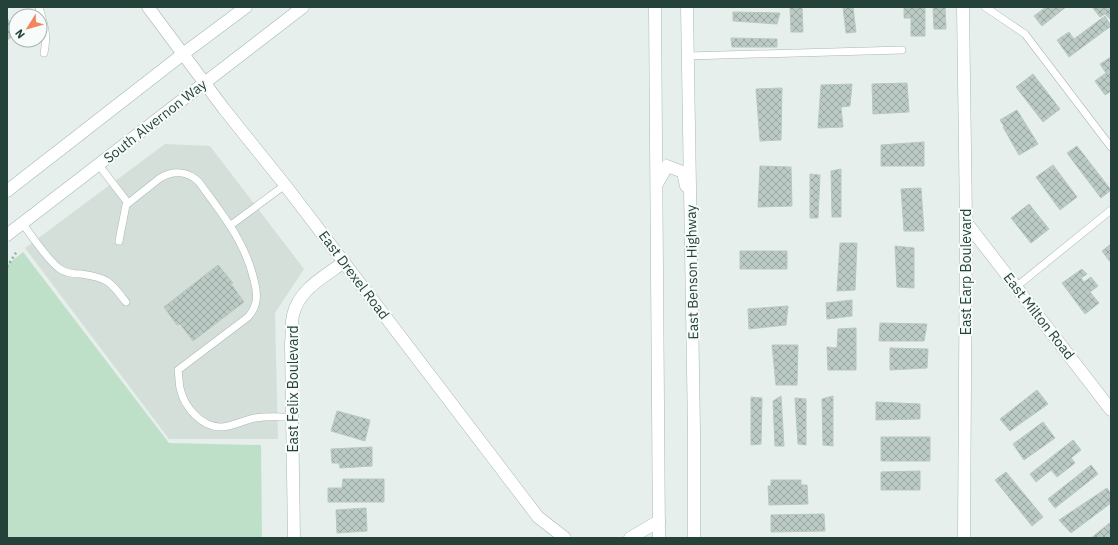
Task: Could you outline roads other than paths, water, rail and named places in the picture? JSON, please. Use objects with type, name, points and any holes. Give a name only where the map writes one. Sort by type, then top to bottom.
[{"type":"main road","name":"East Drexel Road","points":[[148,7],[538,517],[565,538]]},
{"type":"main road","points":[[7,190],[246,7]]},
{"type":"main road","name":"South Alvernon Way","points":[[7,235],[303,7]]},
{"type":"main road","points":[[655,7],[660,538]]},
{"type":"main road","name":"East Benson Highway","points":[[687,7],[694,430],[694,538]]},
{"type":"main road","name":"East Earp Boulevard","points":[[963,7],[966,222],[964,538]]},
{"type":"main road","points":[[656,186],[667,166],[682,172],[690,201]]},
{"type":"main road","name":"East Milton Road","points":[[966,222],[1111,410]]},
{"type":"main road","name":"East Felix Boulevard","points":[[294,538],[292,324],[298,302],[307,290],[344,262]]},
{"type":"main road","points":[[630,538],[659,521]]},
{"type":"lane","points":[[38,7],[46,31],[47,42],[44,53]]},
{"type":"lane","points":[[985,7],[1025,34],[1111,147]]},
{"type":"lane","points":[[688,56],[902,50]]},
{"type":"lane","points":[[98,164],[128,203]]},
{"type":"lane","points":[[119,241],[122,233],[124,210],[128,203],[166,174],[187,174],[194,177],[199,182],[230,225],[246,253],[252,269],[257,296],[256,306],[248,317],[178,370],[180,389],[185,401],[195,415],[204,423],[213,426],[222,427],[260,417],[292,417]]},
{"type":"lane","points":[[230,225],[285,185]]},
{"type":"lane","points":[[1016,287],[1111,210]]},
{"type":"lane","points":[[22,223],[51,260],[60,269],[69,273],[104,278],[112,284],[126,302]]}]
